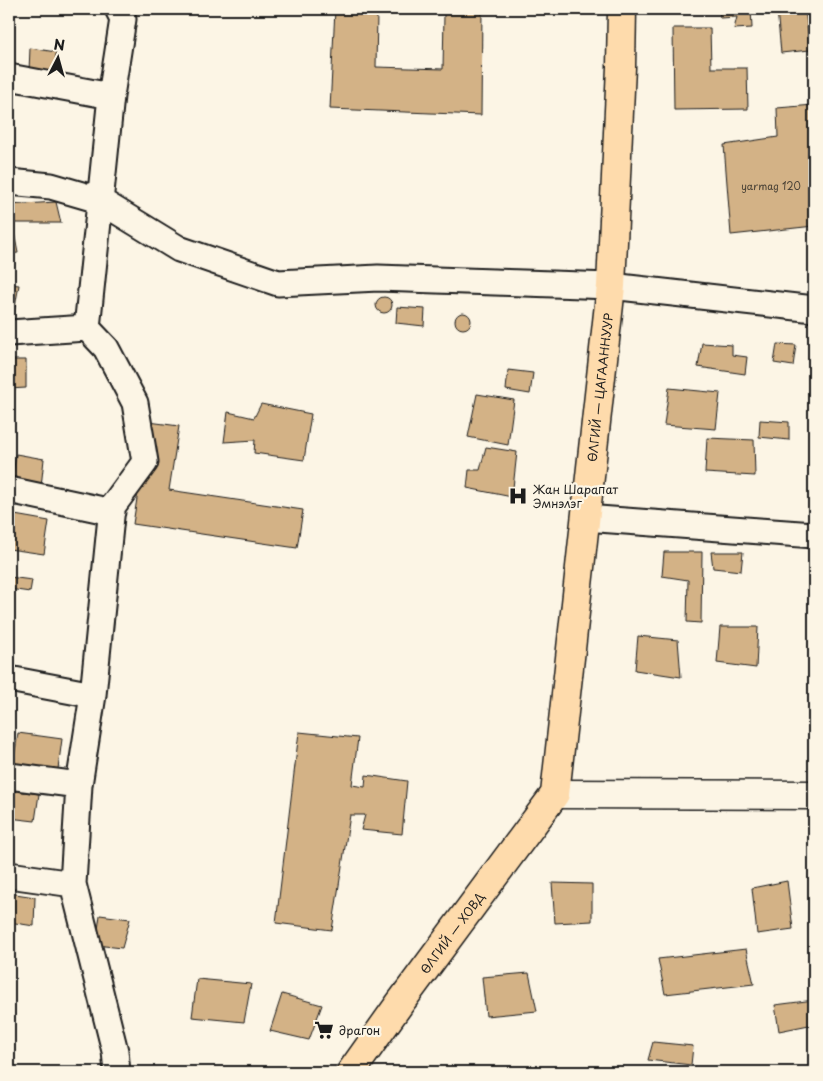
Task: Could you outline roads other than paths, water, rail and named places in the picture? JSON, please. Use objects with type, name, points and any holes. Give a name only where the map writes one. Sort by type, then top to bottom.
[{"type":"highway","name":"ӨЛГИЙ — ЦАГААННУУР","points":[[555,794],[611,286],[622,9]]},
{"type":"highway","name":"ӨЛГИЙ — ХОВД","points":[[352,1072],[400,1003],[555,794]]},
{"type":"main road","points":[[555,794],[814,795]]},
{"type":"street","points":[[117,1072],[115,1051],[73,884],[79,785],[93,695],[112,507],[145,462],[135,404],[106,348],[87,328],[111,96],[123,19],[118,9]]},
{"type":"street","points":[[9,76],[111,96]]},
{"type":"street","points":[[9,182],[52,186],[99,200],[180,249],[278,283],[378,278],[611,286],[814,309]]},
{"type":"street","points":[[9,333],[87,328]]},
{"type":"street","points":[[9,490],[112,512]]},
{"type":"street","points":[[585,518],[814,535]]},
{"type":"street","points":[[9,679],[93,695]]},
{"type":"street","points":[[9,776],[79,785]]},
{"type":"street","points":[[9,875],[73,884]]},
{"type":"place","name":"Жан Шарапат Эмнэлэг","points":[[518,496]]},
{"type":"place","name":"драгон","points":[[324,1030]]}]
